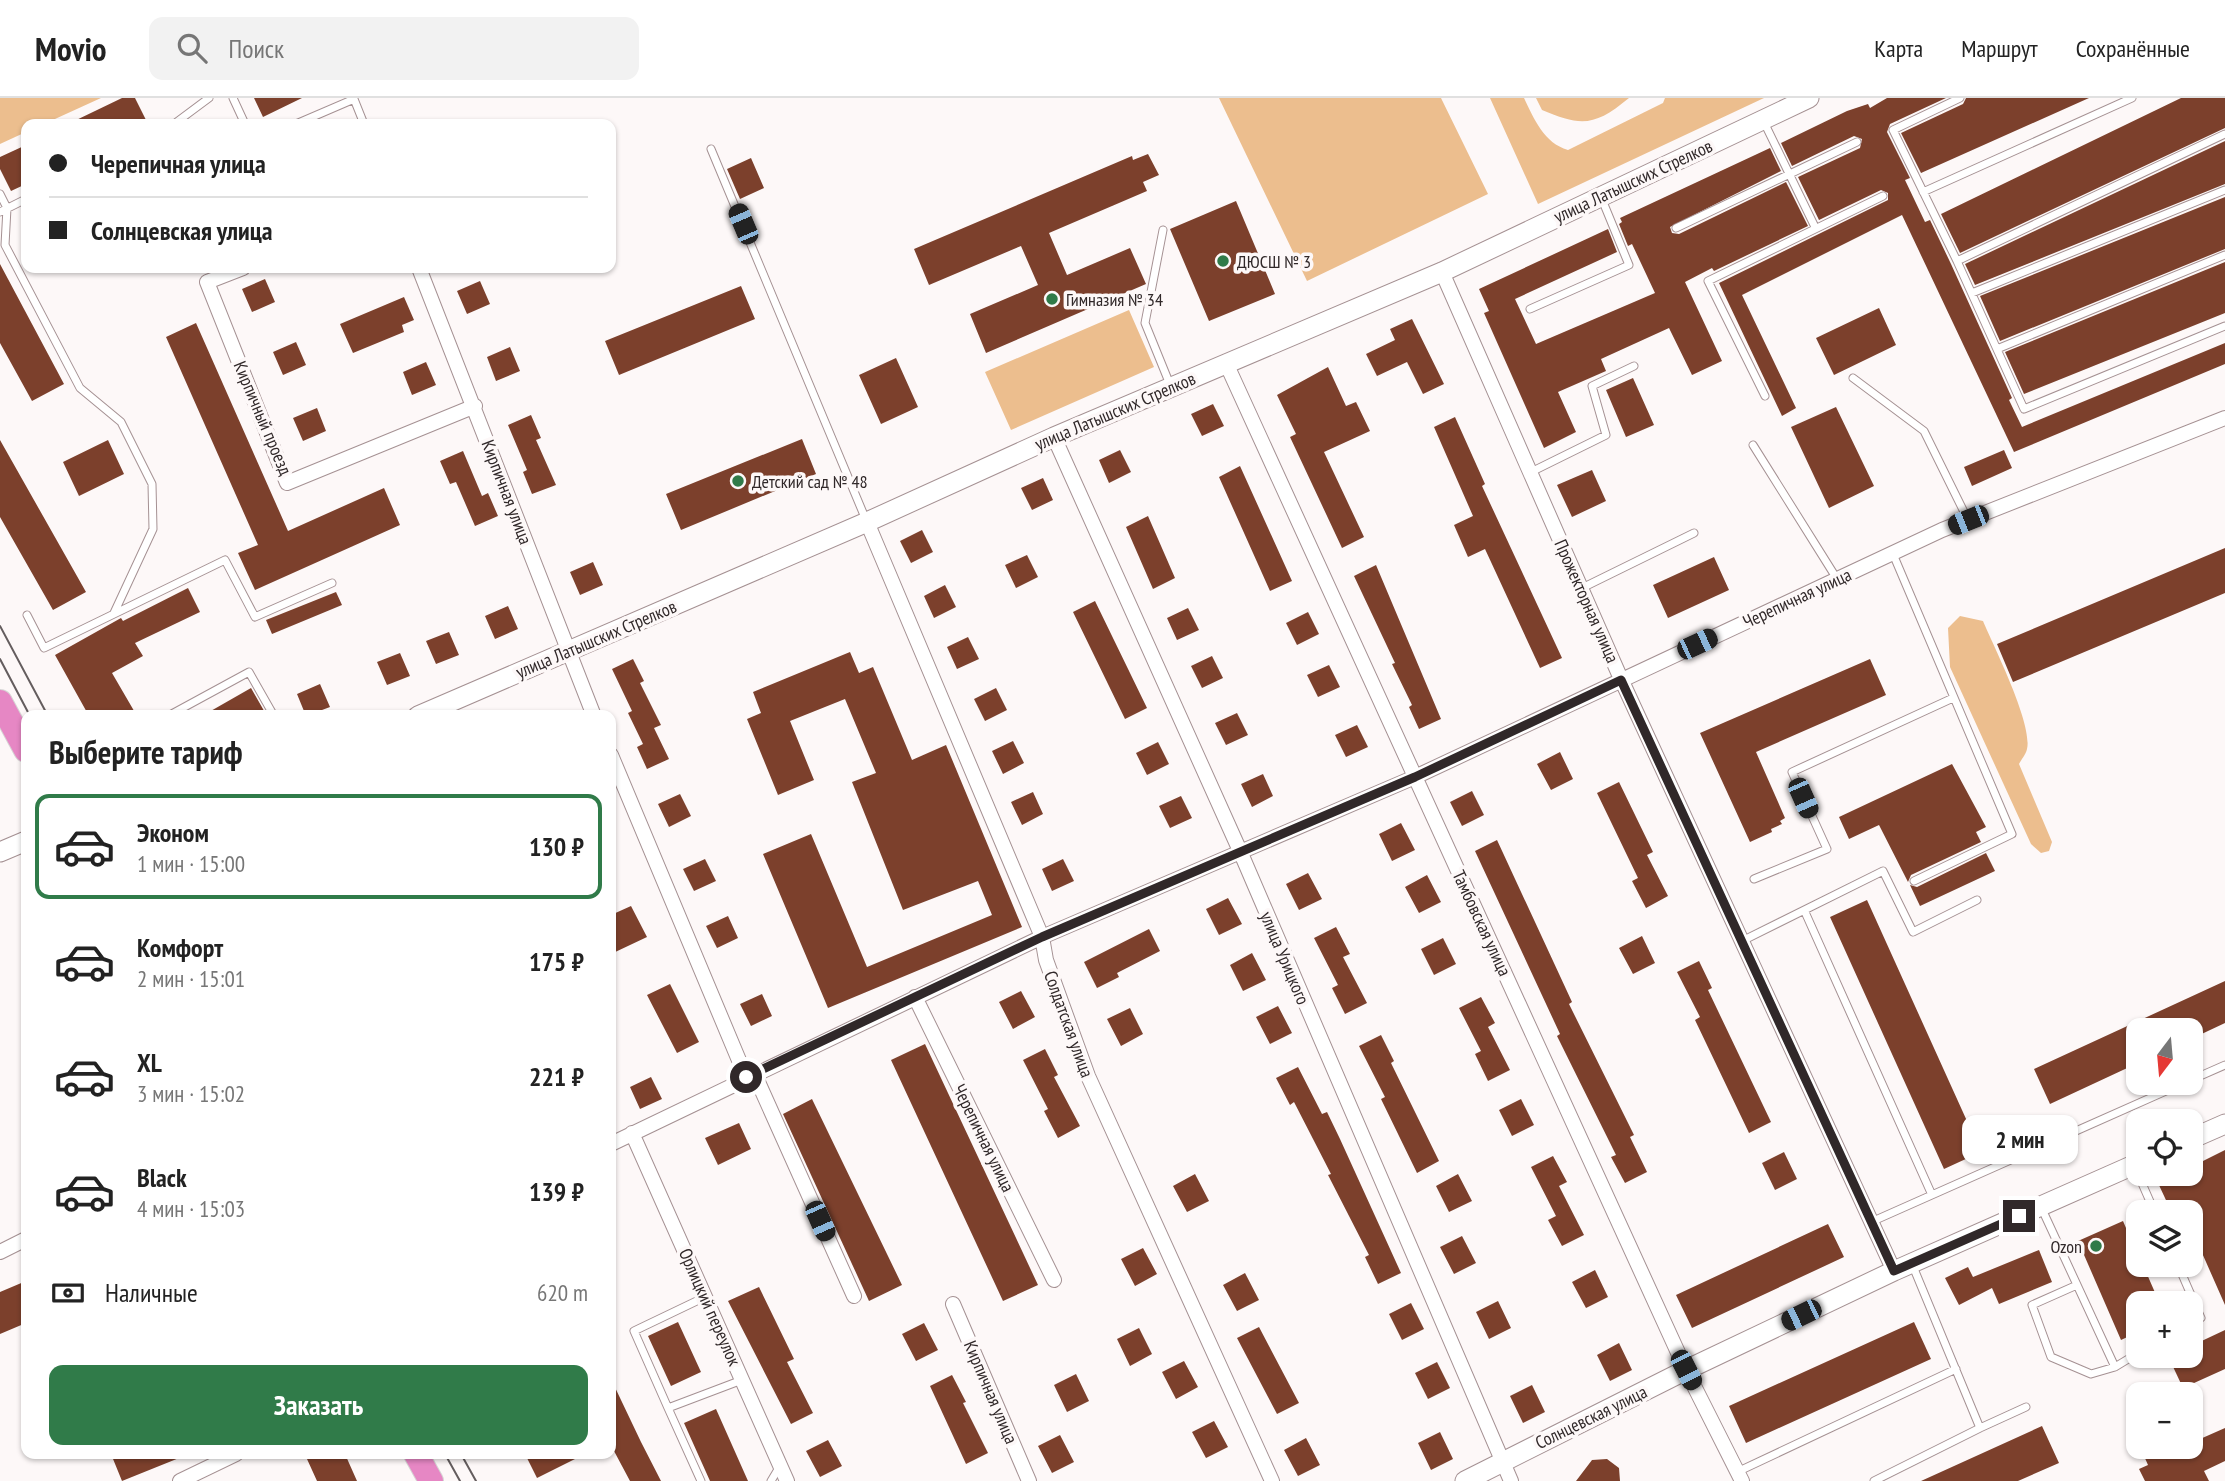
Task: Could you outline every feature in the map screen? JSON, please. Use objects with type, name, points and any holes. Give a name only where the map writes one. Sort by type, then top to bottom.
[{"type":"highway","points":[[0,702],[21,741]]},
{"type":"highway","points":[[419,1459],[431,1481]]},
{"type":"street","name":"улица Латышских Стрелков","points":[[432,710],[867,522],[1054,437],[1442,272],[1809,98]]},
{"type":"street","name":"Прожекторная улица","points":[[1442,272],[1621,680],[1871,1222],[1903,1267]]},
{"type":"street","name":"Кирпичный проезд","points":[[230,273],[207,282],[287,482],[475,406]]},
{"type":"street","name":"Кирпичная улица","points":[[421,273],[592,710]]},
{"type":"street","name":"Тамбовская улица","points":[[1226,363],[1686,1370],[1740,1476]]},
{"type":"street","name":"Черепичная улица","points":[[616,1141],[1042,937],[1415,777],[1893,553],[1968,520],[2225,418]]},
{"type":"street","name":"улица Урицкого","points":[[1054,437],[1240,850],[1511,1481]]},
{"type":"street","name":"Солдатская улица","points":[[867,522],[1042,937],[1046,960],[1088,1076],[1272,1481]]},
{"type":"street","points":[[616,767],[750,1075],[854,1296]]},
{"type":"street","points":[[0,852],[21,843]]},
{"type":"street","name":"Черепичная улица","points":[[915,997],[1054,1280]]},
{"type":"street","points":[[2203,1134],[2225,1124]]},
{"type":"street","name":"Орлицкий переулок","points":[[632,1133],[787,1481]]},
{"type":"street","name":"Солнцевская улица","points":[[1465,1481],[1686,1370],[1903,1267],[2126,1168]]},
{"type":"street","points":[[0,1252],[21,1242]]},
{"type":"street","name":"Кирпичная улица","points":[[953,1304],[1029,1481]]},
{"type":"street","points":[[180,1481],[226,1459]]},
{"type":"lane","points":[[181,119],[209,98]]},
{"type":"lane","points":[[233,98],[243,119]]},
{"type":"lane","points":[[1960,98],[1892,130],[1957,261],[2024,409],[2225,326]]},
{"type":"lane","points":[[1923,192],[2132,98]]},
{"type":"lane","points":[[308,119],[355,99],[362,119]]},
{"type":"lane","points":[[1763,120],[1815,227]]},
{"type":"lane","points":[[1957,261],[2225,134]]},
{"type":"lane","points":[[1676,229],[1857,142]]},
{"type":"lane","points":[[711,149],[867,522]]},
{"type":"lane","points":[[1972,293],[2225,190]]},
{"type":"lane","points":[[0,194],[5,245],[80,388],[121,422],[152,484],[153,529],[114,612]]},
{"type":"lane","points":[[1765,396],[1708,281],[1883,195]]},
{"type":"lane","points":[[1530,309],[1629,265],[1600,197]]},
{"type":"lane","points":[[3,210],[21,201]]},
{"type":"lane","points":[[1163,230],[1145,323],[1171,387]]},
{"type":"lane","points":[[1997,349],[2225,255]]},
{"type":"lane","points":[[1530,472],[1606,435],[1592,386],[1634,366]]},
{"type":"lane","points":[[1853,378],[1924,431],[1968,520]]},
{"type":"lane","points":[[1754,444],[1837,579]]},
{"type":"lane","points":[[1581,588],[1694,533]]},
{"type":"lane","points":[[1893,553],[2012,834],[1914,881]]},
{"type":"lane","points":[[27,615],[44,648],[225,560],[255,617],[332,583]]},
{"type":"lane","points":[[179,710],[248,672],[270,710]]},
{"type":"lane","points":[[1754,879],[1827,849],[1792,772],[1953,698]]},
{"type":"lane","points":[[1742,941],[1883,871],[1913,932],[1977,900]]},
{"type":"lane","points":[[1805,912],[1932,1195]]},
{"type":"lane","points":[[2203,1075],[2225,1065]]},
{"type":"lane","points":[[1871,1222],[2155,1096]]},
{"type":"lane","points":[[2040,1206],[2115,1367]]},
{"type":"lane","points":[[1903,1267],[1956,1369],[1980,1427]]},
{"type":"lane","points":[[2077,1284],[2032,1305],[2050,1357],[2091,1374],[2115,1367],[2126,1360]]},
{"type":"lane","points":[[701,1481],[634,1331],[705,1297]]},
{"type":"lane","points":[[1740,1476],[1956,1369]]},
{"type":"lane","points":[[668,1408],[742,1380]]},
{"type":"lane","points":[[1874,1481],[1980,1427],[2026,1407]]},
{"type":"lane","points":[[771,1481],[780,1465]]},
{"type":"shaded area","points":[[0,98],[101,98],[55,119],[21,119],[21,134],[0,144]]},
{"type":"shaded area","points":[[1219,98],[1441,98],[1488,194],[1307,281]]},
{"type":"shaded area","points":[[1490,98],[1524,98],[1546,136],[1568,150],[1663,103],[1665,98],[1764,98],[1538,204]]},
{"type":"shaded area","points":[[1536,98],[1629,98],[1597,119],[1578,121],[1542,110]]},
{"type":"shaded area","points":[[1129,310],[1154,367],[1011,430],[985,372]]},
{"type":"shaded area","points":[[1960,616],[1983,621],[2019,704],[2027,737],[2026,751],[2019,764],[2052,842],[2049,851],[2041,853],[2031,844],[1950,667],[1948,628]]},
{"type":"building","points":[[122,98],[135,98],[146,119],[78,119]]},
{"type":"building","points":[[254,98],[302,98],[263,117]]},
{"type":"building","points":[[1887,98],[1946,98],[1890,124],[1887,132],[1910,178],[1905,180],[1925,222],[1930,220],[1951,264],[2012,398],[2009,400],[2022,427],[2225,343],[2225,364],[2014,452],[1902,215],[1742,295],[1796,408],[1782,416],[1719,283],[1888,200],[1888,193],[1881,190],[1819,220],[1798,177],[1860,148],[1862,139],[1854,136],[1792,166],[1781,143],[1847,111],[1868,104],[1870,108]]},
{"type":"building","points":[[1966,98],[2089,98],[1921,173],[1901,133],[1963,104]]},
{"type":"building","points":[[2181,98],[2225,98],[2225,128],[1960,253],[1941,214]]},
{"type":"building","points":[[2225,141],[2225,184],[1975,285],[1965,264]]},
{"type":"building","points":[[21,147],[21,186],[11,191],[0,169],[0,157]]},
{"type":"building","points":[[1770,148],[1781,171],[1670,227],[1672,233],[1679,234],[1786,182],[1808,226],[1685,282],[1722,361],[1692,375],[1669,328],[1601,359],[1606,371],[1558,392],[1576,432],[1544,448],[1484,313],[1489,311],[1479,289],[1608,229],[1617,252],[1515,299],[1536,344],[1655,293],[1632,244],[1628,246],[1619,224],[1622,222],[1620,218]]},
{"type":"building","points":[[1148,154],[1159,175],[1143,182],[1147,191],[1049,233],[1067,275],[1130,248],[1146,284],[986,353],[970,314],[1038,285],[1021,246],[929,285],[914,249],[1132,156],[1133,160]]},
{"type":"building","points":[[751,158],[764,188],[740,199],[727,169]]},
{"type":"building","points":[[2225,197],[2225,249],[2000,341],[1980,296]]},
{"type":"building","name":"ДЮСШ № 3","points":[[1236,201],[1275,294],[1209,321],[1170,229]]},
{"type":"building","points":[[2225,262],[2225,313],[2024,394],[2005,352]]},
{"type":"building","points":[[0,264],[64,384],[32,401],[0,343]]},
{"type":"building","points":[[265,279],[275,302],[252,312],[242,289]]},
{"type":"building","points":[[480,281],[490,304],[467,314],[457,291]]},
{"type":"building","points":[[741,286],[755,319],[619,375],[605,341]]},
{"type":"building","points":[[404,297],[414,320],[402,325],[404,332],[353,353],[340,324]]},
{"type":"building","points":[[1879,308],[1896,345],[1834,375],[1816,338]]},
{"type":"building","points":[[1412,319],[1444,384],[1423,394],[1407,362],[1377,376],[1366,354],[1395,340],[1390,329]]},
{"type":"building","points":[[196,323],[288,531],[384,488],[400,525],[255,590],[238,553],[258,545],[166,337]]},
{"type":"building","points":[[296,342],[306,365],[283,375],[273,352]]},
{"type":"building","points":[[510,347],[520,371],[496,381],[487,357]]},
{"type":"building","points":[[896,358],[918,407],[881,424],[859,375]]},
{"type":"building","points":[[426,362],[436,385],[412,395],[403,372]]},
{"type":"building","points":[[1328,367],[1346,406],[1356,402],[1370,431],[1324,452],[1364,537],[1342,548],[1290,437],[1296,434],[1277,395]]},
{"type":"building","points":[[1633,378],[1654,425],[1626,437],[1606,390]]},
{"type":"building","points":[[1213,404],[1224,426],[1202,436],[1191,414]]},
{"type":"building","points":[[1836,407],[1874,486],[1829,508],[1791,427]]},
{"type":"building","points":[[317,408],[326,431],[303,441],[293,418]]},
{"type":"building","points":[[531,415],[541,438],[536,440],[556,485],[532,494],[523,472],[527,470],[508,425]]},
{"type":"building","points":[[1455,417],[1485,484],[1482,486],[1562,658],[1540,668],[1485,549],[1468,557],[1454,525],[1473,516],[1434,427]]},
{"type":"building","points":[[802,439],[816,474],[681,530],[666,494]]},
{"type":"building","points":[[0,440],[86,592],[53,610],[0,517]]},
{"type":"building","points":[[108,440],[124,474],[79,496],[63,462]]},
{"type":"building","points":[[1120,450],[1131,472],[1109,483],[1099,460]]},
{"type":"building","points":[[2004,450],[2012,468],[1972,486],[1964,467]]},
{"type":"building","points":[[463,451],[482,496],[488,493],[498,516],[475,526],[456,482],[450,484],[440,461]]},
{"type":"building","points":[[1240,466],[1292,581],[1270,591],[1219,477]]},
{"type":"building","points":[[1592,470],[1606,501],[1572,517],[1557,485]]},
{"type":"building","points":[[1043,478],[1053,500],[1032,510],[1021,488]]},
{"type":"building","points":[[1148,516],[1175,578],[1153,589],[1126,527]]},
{"type":"building","points":[[922,530],[933,552],[911,563],[900,541]]},
{"type":"building","points":[[2225,548],[2225,593],[2013,682],[1997,644]]},
{"type":"building","points":[[1027,555],[1038,577],[1016,588],[1005,565]]},
{"type":"building","points":[[1714,557],[1729,590],[1668,618],[1653,585]]},
{"type":"building","points":[[593,562],[603,585],[580,595],[570,572]]},
{"type":"building","points":[[1376,565],[1441,719],[1419,729],[1409,707],[1412,705],[1392,664],[1395,663],[1354,576]]},
{"type":"building","points":[[945,585],[956,607],[934,618],[924,596]]},
{"type":"building","points":[[188,588],[200,612],[135,643],[143,656],[112,673],[134,710],[86,710],[55,655],[121,618],[123,621]]},
{"type":"building","points":[[336,592],[342,605],[272,634],[266,620]]},
{"type":"building","points":[[1095,601],[1147,708],[1125,719],[1073,612]]},
{"type":"building","points":[[508,606],[518,629],[495,639],[485,616]]},
{"type":"building","points":[[1188,608],[1199,630],[1177,640],[1167,618]]},
{"type":"building","points":[[1308,612],[1319,634],[1297,645],[1286,623]]},
{"type":"building","points":[[449,632],[459,655],[436,664],[426,641]]},
{"type":"building","points":[[968,637],[979,659],[957,669],[947,647]]},
{"type":"building","points":[[850,652],[859,673],[873,667],[912,760],[946,745],[1022,927],[828,1008],[763,854],[811,834],[867,967],[992,915],[978,881],[903,910],[852,782],[876,773],[845,699],[790,721],[814,780],[778,795],[747,719],[761,713],[753,692]]},
{"type":"building","points":[[400,653],[410,676],[387,685],[377,662]]},
{"type":"building","points":[[1212,656],[1223,678],[1202,688],[1191,666]]},
{"type":"building","points":[[633,659],[644,681],[640,683],[661,725],[654,728],[669,759],[647,769],[637,747],[643,744],[628,713],[632,711],[612,669]]},
{"type":"building","points":[[1870,659],[1886,695],[1756,752],[1785,818],[1780,821],[1782,824],[1771,829],[1772,832],[1750,842],[1700,733]]},
{"type":"building","points":[[1329,665],[1340,687],[1318,697],[1307,675]]},
{"type":"building","points":[[320,684],[330,707],[304,710],[297,694]]},
{"type":"building","points":[[251,688],[264,710],[212,710]]},
{"type":"building","points":[[996,688],[1007,710],[985,721],[974,699]]},
{"type":"building","points":[[1237,713],[1248,735],[1226,745],[1215,723]]},
{"type":"building","points":[[1357,725],[1368,747],[1346,757],[1335,735]]},
{"type":"building","points":[[1013,741],[1024,763],[1003,774],[992,751]]},
{"type":"building","points":[[1158,742],[1169,764],[1147,775],[1136,753]]},
{"type":"building","points":[[1560,752],[1573,779],[1551,790],[1537,764]]},
{"type":"building","points":[[1952,764],[1986,827],[1976,832],[1981,842],[1911,875],[1908,882],[1879,825],[1849,839],[1839,817]]},
{"type":"building","points":[[1263,774],[1273,796],[1252,807],[1241,784]]},
{"type":"building","points":[[1619,782],[1653,852],[1647,855],[1668,896],[1646,908],[1632,881],[1638,878],[1597,793]]},
{"type":"building","points":[[1472,791],[1484,815],[1462,826],[1450,802]]},
{"type":"building","points":[[1033,792],[1043,814],[1022,825],[1011,802]]},
{"type":"building","points":[[680,794],[691,816],[669,827],[658,804]]},
{"type":"building","points":[[1181,796],[1192,818],[1170,828],[1159,806]]},
{"type":"building","points":[[1401,823],[1415,850],[1392,861],[1379,834]]},
{"type":"building","points":[[1497,840],[1572,1002],[1569,1004],[1634,1135],[1630,1137],[1647,1172],[1625,1183],[1611,1157],[1616,1155],[1557,1036],[1560,1034],[1475,851]]},
{"type":"building","points":[[1986,853],[1995,871],[1920,906],[1910,885],[1917,887]]},
{"type":"building","points":[[705,859],[716,881],[694,891],[683,869]]},
{"type":"building","points":[[1063,859],[1074,881],[1052,891],[1042,869]]},
{"type":"building","points":[[1308,873],[1322,899],[1299,910],[1286,884]]},
{"type":"building","points":[[1427,875],[1441,902],[1419,913],[1405,887]]},
{"type":"building","points":[[1228,898],[1242,924],[1219,935],[1206,909]]},
{"type":"building","points":[[1867,900],[1981,1152],[1944,1169],[1830,917]]},
{"type":"building","points":[[631,906],[647,937],[616,952],[616,913]]},
{"type":"building","points":[[728,916],[738,938],[717,948],[706,926]]},
{"type":"building","points":[[1336,927],[1350,954],[1343,957],[1367,1003],[1345,1014],[1332,988],[1338,985],[1314,938]]},
{"type":"building","points":[[1149,929],[1160,951],[1117,973],[1119,977],[1097,988],[1084,962]]},
{"type":"building","points":[[1642,936],[1655,963],[1633,974],[1619,948]]},
{"type":"building","points":[[1443,938],[1456,964],[1434,975],[1421,949]]},
{"type":"building","points":[[1252,953],[1266,980],[1243,991],[1230,965]]},
{"type":"building","points":[[1699,961],[1712,988],[1708,990],[1771,1122],[1749,1133],[1695,1020],[1700,1017],[1677,972]]},
{"type":"building","points":[[2225,981],[2225,1023],[2203,1033],[2203,1018],[2145,1018]]},
{"type":"building","points":[[670,984],[699,1042],[677,1053],[647,995]]},
{"type":"building","points":[[1021,991],[1035,1017],[1013,1029],[999,1002]]},
{"type":"building","points":[[762,994],[772,1016],[751,1026],[740,1004]]},
{"type":"building","points":[[1481,997],[1495,1023],[1488,1027],[1510,1070],[1488,1081],[1475,1054],[1481,1051],[1459,1008]]},
{"type":"building","points":[[1278,1006],[1292,1033],[1270,1044],[1256,1017]]},
{"type":"building","points":[[1130,1008],[1143,1034],[1121,1046],[1107,1019]]},
{"type":"building","points":[[2126,1027],[2126,1069],[2050,1104],[2034,1069]]},
{"type":"building","points":[[1381,1035],[1394,1061],[1391,1063],[1439,1161],[1417,1173],[1381,1099],[1385,1097],[1359,1046]]},
{"type":"building","points":[[925,1044],[1038,1285],[1003,1301],[891,1060]]},
{"type":"building","points":[[1045,1049],[1058,1075],[1054,1077],[1080,1126],[1058,1138],[1044,1111],[1048,1109],[1023,1060]]},
{"type":"building","points":[[1298,1067],[1322,1114],[1327,1112],[1401,1273],[1378,1284],[1365,1257],[1369,1255],[1328,1175],[1331,1174],[1294,1102],[1290,1105],[1276,1078]]},
{"type":"building","points":[[651,1077],[662,1099],[640,1109],[630,1087]]},
{"type":"building","points":[[812,1099],[902,1285],[869,1301],[783,1114]]},
{"type":"building","points":[[1521,1099],[1534,1125],[1512,1136],[1499,1110]]},
{"type":"building","points":[[739,1123],[751,1149],[718,1165],[705,1138]]},
{"type":"building","points":[[2225,1150],[2225,1305],[2203,1255],[2203,1200],[2166,1200],[2159,1186],[2203,1186],[2203,1161]]},
{"type":"building","points":[[1784,1152],[1797,1179],[1775,1190],[1762,1163]]},
{"type":"building","points":[[1553,1156],[1567,1182],[1559,1186],[1584,1235],[1562,1246],[1548,1220],[1556,1216],[1531,1167]]},
{"type":"building","points":[[1195,1174],[1209,1201],[1187,1212],[1173,1186]]},
{"type":"building","points":[[1458,1174],[1472,1201],[1449,1212],[1436,1186]]},
{"type":"building","points":[[2123,1221],[2126,1228],[2126,1277],[2148,1277],[2154,1291],[2126,1291],[2126,1338],[2121,1340],[2078,1241]]},
{"type":"building","points":[[1828,1224],[1844,1257],[1692,1328],[1676,1295]]},
{"type":"building","points":[[1462,1236],[1476,1263],[1454,1274],[1440,1247]]},
{"type":"building","points":[[1143,1248],[1157,1274],[1135,1286],[1121,1259]]},
{"type":"building","points":[[2039,1250],[2052,1282],[1999,1304],[1992,1288],[1959,1305],[1945,1278],[1968,1267],[1973,1277]]},
{"type":"building","points":[[1595,1270],[1608,1297],[1586,1308],[1572,1282]]},
{"type":"building","points":[[1245,1273],[1259,1300],[1237,1311],[1223,1285]]},
{"type":"building","points":[[21,1283],[21,1325],[0,1334],[0,1292]]},
{"type":"building","points":[[759,1287],[794,1359],[787,1362],[813,1413],[791,1424],[728,1301]]},
{"type":"building","points":[[1498,1301],[1511,1328],[1489,1339],[1476,1312]]},
{"type":"building","points":[[1411,1303],[1424,1329],[1402,1340],[1389,1314]]},
{"type":"building","points":[[678,1322],[701,1372],[671,1386],[648,1336]]},
{"type":"building","points":[[1914,1322],[1931,1359],[1746,1443],[1729,1406]]},
{"type":"building","points":[[924,1323],[938,1350],[916,1361],[902,1334]]},
{"type":"building","points":[[1259,1327],[1299,1403],[1277,1414],[1237,1338]]},
{"type":"building","points":[[1139,1328],[1152,1354],[1130,1366],[1117,1339]]},
{"type":"building","points":[[2225,1330],[2225,1369],[2196,1382],[2180,1382],[2174,1368],[2203,1368],[2203,1340]]},
{"type":"building","points":[[1619,1343],[1632,1370],[1610,1381],[1597,1355]]},
{"type":"building","points":[[1184,1361],[1198,1387],[1176,1399],[1162,1372]]},
{"type":"building","points":[[1437,1362],[1450,1388],[1428,1399],[1415,1373]]},
{"type":"building","points":[[1076,1374],[1089,1401],[1067,1412],[1054,1385]]},
{"type":"building","points":[[952,1375],[988,1453],[966,1464],[930,1386]]},
{"type":"building","points":[[1532,1385],[1545,1412],[1523,1423],[1510,1396]]},
{"type":"building","points":[[616,1390],[661,1481],[630,1481],[616,1455]]},
{"type":"building","points":[[716,1409],[748,1481],[710,1481],[684,1423]]},
{"type":"building","points":[[1214,1421],[1228,1447],[1206,1458],[1192,1432]]},
{"type":"building","points":[[2042,1426],[2059,1463],[2018,1481],[1921,1481]]},
{"type":"building","points":[[2225,1428],[2225,1461],[2204,1471],[2209,1481],[2145,1481],[2139,1469],[2148,1465],[2145,1459],[2203,1459],[2203,1438]]},
{"type":"building","points":[[1440,1432],[1453,1459],[1431,1470],[1418,1443]]},
{"type":"building","points":[[1060,1435],[1074,1462],[1052,1473],[1038,1446]]},
{"type":"building","points":[[1306,1438],[1320,1465],[1298,1476],[1284,1450]]},
{"type":"building","points":[[828,1440],[842,1466],[820,1477],[806,1451]]},
{"type":"building","points":[[113,1459],[177,1459],[122,1481]]},
{"type":"building","points":[[307,1459],[347,1459],[357,1481],[317,1481]]},
{"type":"building","points":[[528,1459],[575,1459],[537,1478]]},
{"type":"building","points":[[1607,1459],[1619,1468],[1620,1481],[1576,1481],[1592,1460]]},
{"type":"tram line","points":[[0,626],[45,710]]},
{"type":"tram line","points":[[0,659],[27,710]]},
{"type":"tram line","points":[[448,1459],[460,1481]]},
{"type":"tram line","points":[[464,1459],[476,1481]]},
{"type":"place","name":"ДЮСШ № 3","points":[[1223,261]]},
{"type":"place","name":"Гимназия № 34","points":[[1052,299]]},
{"type":"place","name":"Детский сад № 48","points":[[738,481]]},
{"type":"place","name":"Ozon","points":[[2096,1246]]},
{"type":"route","points":[[746,1077],[1042,937],[1415,777],[1621,680],[1894,1271],[2019,1216]]}]
